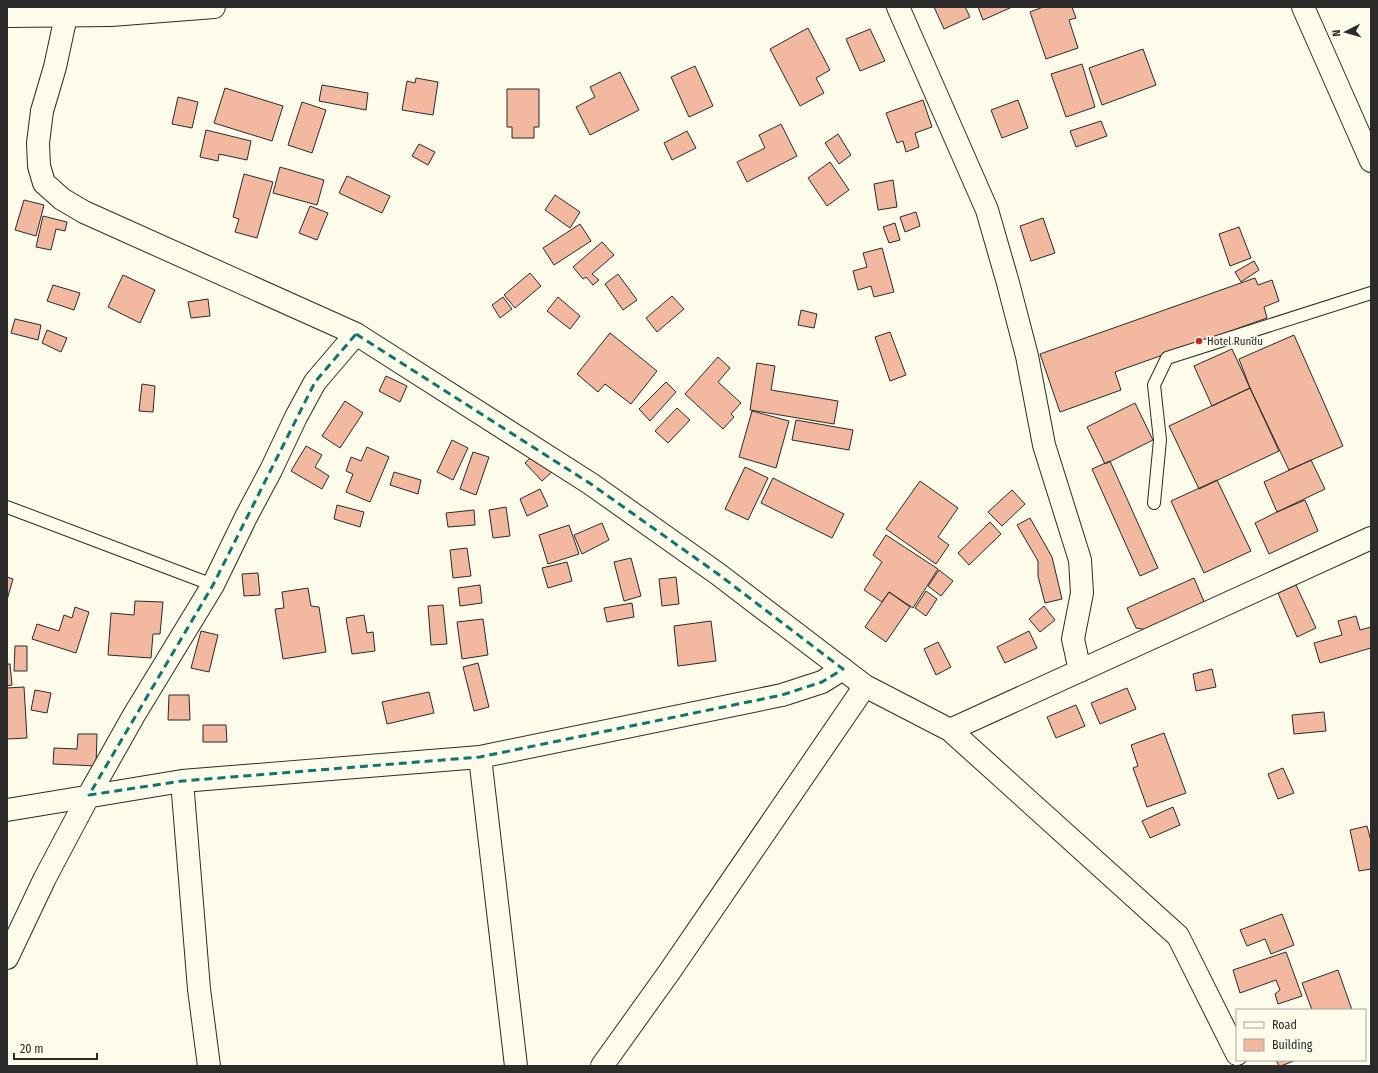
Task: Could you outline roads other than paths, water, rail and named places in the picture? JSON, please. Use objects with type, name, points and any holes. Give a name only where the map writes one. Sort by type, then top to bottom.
[{"type":"main road","points":[[7,16],[111,15],[214,7]]},
{"type":"main road","points":[[898,7],[987,210],[1008,283],[1027,356],[1044,445],[1080,560],[1082,593],[1073,640],[1080,671]]},
{"type":"main road","points":[[1303,7],[1371,160]]},
{"type":"main road","points":[[66,16],[55,67],[42,111],[38,143],[38,166],[44,183],[62,199],[84,212],[356,334],[591,484],[718,574],[865,686],[950,730],[1178,936],[1236,1052]]},
{"type":"main road","points":[[7,958],[45,878],[89,795],[134,715],[213,585],[246,516],[315,382],[356,334]]},
{"type":"main road","points":[[950,730],[1371,538]]},
{"type":"main road","points":[[7,810],[89,795],[182,781],[480,757],[782,695],[822,682],[843,669]]},
{"type":"main road","points":[[602,1066],[674,965],[865,686]]},
{"type":"main road","points":[[480,757],[516,1066]]},
{"type":"main road","points":[[182,781],[199,989],[209,1066]]},
{"type":"lane","points":[[1154,503],[1160,440],[1154,384],[1167,358],[1371,293]]},
{"type":"lane","points":[[7,507],[213,585]]},
{"type":"place","name":"Hotel Rundu","points":[[1199,341]]}]
